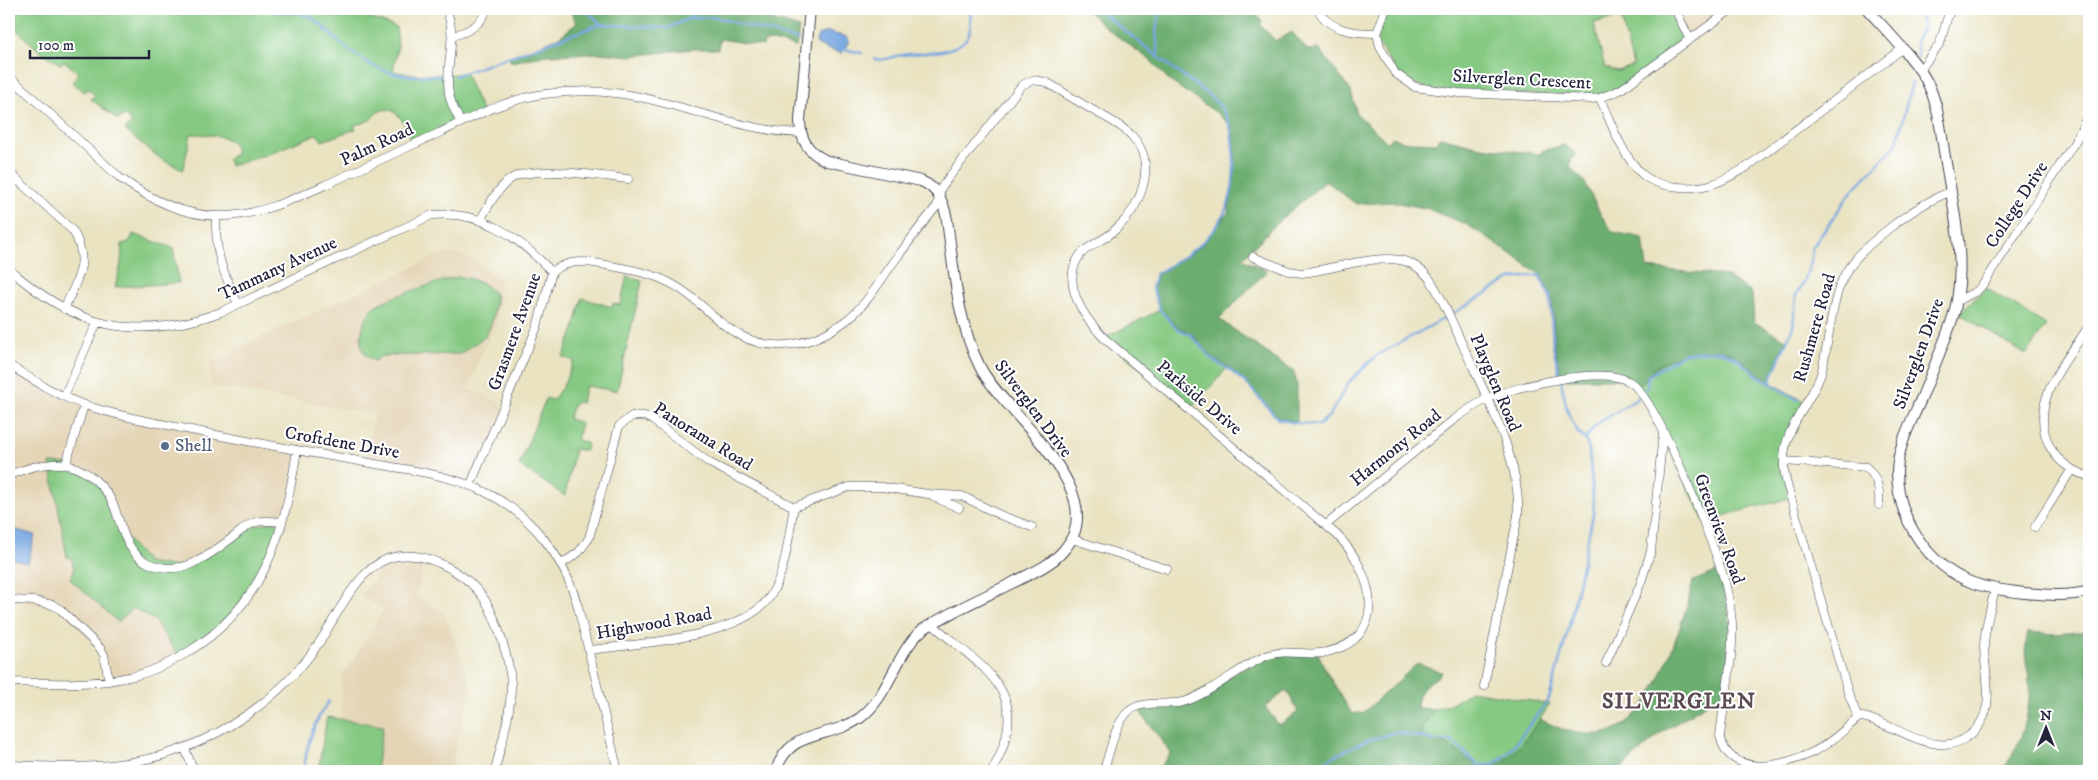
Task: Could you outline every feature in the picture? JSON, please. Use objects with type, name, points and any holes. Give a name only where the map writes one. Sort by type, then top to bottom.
[{"type":"street","points":[[446,9],[453,36],[448,92],[460,123]]},
{"type":"street","points":[[453,36],[469,30],[478,24],[487,9]]},
{"type":"street","points":[[810,9],[800,133],[808,148],[827,162],[921,181],[935,189],[940,197]]},
{"type":"street","points":[[1318,9],[1325,20],[1335,26],[1346,30],[1377,33],[1386,9]]},
{"type":"street","points":[[1675,9],[1690,40]]},
{"type":"street","points":[[1600,98],[1620,90],[1732,9]]},
{"type":"street","name":"Silverglen Drive","points":[[1867,9],[1920,70],[1929,85],[1935,104],[1959,259],[1957,301],[1949,329],[1900,452],[1897,470],[1898,489],[1903,509],[1912,530],[1934,558],[1951,572],[1965,579],[1995,589],[2050,595],[2073,594],[2089,590]]},
{"type":"street","points":[[1920,70],[1940,43],[1950,9]]},
{"type":"street","name":"Silverglen Crescent","points":[[1377,33],[1380,47],[1388,63],[1398,76],[1415,88],[1434,91],[1517,96],[1600,98],[1630,160],[1640,174],[1660,184],[1686,186],[1706,185],[1726,179],[1747,167],[1902,49]]},
{"type":"street","name":"Palm Road","points":[[9,76],[120,178],[136,190],[180,209],[216,216],[251,213],[272,207],[308,193],[460,123],[513,101],[543,94],[586,91],[635,96],[741,125],[800,133]]},
{"type":"street","name":"Parkside Drive","points":[[940,197],[941,188],[949,177],[1017,91],[1027,82],[1033,80],[1046,82],[1125,130],[1137,142],[1144,157],[1146,173],[1144,183],[1127,217],[1120,226],[1106,238],[1087,249],[1077,262],[1074,284],[1080,307],[1088,320],[1104,338],[1347,544],[1358,561],[1367,581],[1370,597],[1369,615],[1365,627],[1344,646],[1326,652],[1281,653],[1266,656],[1185,702],[1144,704],[1128,711],[1122,720],[1103,771]]},
{"type":"street","name":"College Drive","points":[[1957,301],[1977,291],[1986,282],[2076,140],[2089,113]]},
{"type":"street","points":[[9,172],[73,231],[78,241],[82,264],[80,275],[64,309]]},
{"type":"street","points":[[480,219],[506,183],[524,174],[554,172],[628,179]]},
{"type":"street","name":"Rushmere Road","points":[[1858,718],[1848,692],[1786,477],[1784,461],[1788,437],[1818,384],[1842,278],[1849,267],[1904,216],[1935,198],[1950,192]]},
{"type":"street","name":"Silverglen Drive","points":[[776,771],[782,756],[791,746],[845,726],[864,714],[880,698],[915,636],[932,624],[1037,570],[1061,553],[1072,538],[1078,516],[1075,499],[1069,486],[1030,428],[992,387],[975,354],[958,304],[946,214],[940,197]]},
{"type":"street","name":"Grasmere Avenue","points":[[470,486],[537,327],[552,272],[559,266],[588,261],[657,277],[682,291],[743,337],[754,342],[772,346],[797,344],[812,339],[842,323],[854,314],[937,206],[940,197]]},
{"type":"street","name":"Tammany Avenue","points":[[9,269],[33,290],[64,309],[96,323],[132,327],[157,327],[188,322],[238,304],[420,219],[444,214],[458,214],[480,219],[514,239],[552,272]]},
{"type":"street","points":[[216,216],[216,239],[220,264],[238,304]]},
{"type":"street","name":"Playglen Road","points":[[1254,257],[1289,271],[1302,273],[1377,260],[1404,261],[1426,274],[1488,398],[1502,434],[1515,478],[1518,509],[1484,686]]},
{"type":"street","points":[[64,396],[96,323]]},
{"type":"street","points":[[2089,326],[2052,384],[2043,410],[2044,430],[2051,449],[2059,459],[2072,469],[2089,476]]},
{"type":"street","name":"Croftdene Drive","points":[[9,365],[34,381],[84,405],[151,422],[419,473],[470,486],[498,499],[524,518],[544,538],[562,564],[574,592],[618,771]]},
{"type":"street","name":"Greenview Road","points":[[1488,398],[1511,390],[1568,378],[1612,376],[1627,380],[1638,388],[1646,399],[1663,431],[1713,547],[1728,596],[1732,641],[1720,736],[1726,752],[1736,760],[1751,766],[1786,762],[1822,747],[1858,718]]},
{"type":"street","name":"Harmony Road","points":[[1326,525],[1452,421],[1488,398]]},
{"type":"street","points":[[66,464],[84,405]]},
{"type":"street","name":"Panorama Road","points":[[562,564],[579,552],[589,538],[616,433],[622,422],[632,416],[644,416],[656,422],[708,462],[794,507]]},
{"type":"street","points":[[1606,663],[1640,584],[1651,551],[1663,431]]},
{"type":"street","points":[[9,682],[85,683],[109,681],[153,670],[172,662],[197,647],[230,619],[245,603],[267,565],[282,522],[297,450]]},
{"type":"street","points":[[1784,461],[1866,467],[1878,482],[1879,505]]},
{"type":"street","points":[[9,475],[35,466],[66,464],[91,477],[104,489],[113,505],[130,546],[137,556],[158,567],[184,568],[201,560],[256,522],[282,522]]},
{"type":"street","points":[[2035,528],[2072,469]]},
{"type":"street","points":[[794,507],[816,498],[858,486],[882,486],[928,494],[962,496],[1000,515],[1032,527]]},
{"type":"street","points":[[928,494],[959,508]]},
{"type":"street","name":"Highwood Road","points":[[589,650],[662,641],[707,632],[744,618],[758,610],[768,598],[777,582],[786,554],[794,507]]},
{"type":"street","points":[[1072,538],[1167,569]]},
{"type":"street","points":[[9,765],[96,766],[118,764],[185,749],[236,721],[281,687],[318,644],[365,573],[387,559],[413,556],[432,560],[453,571],[471,585],[484,599],[498,627],[511,684],[510,704],[495,771]]},
{"type":"street","points":[[1858,718],[1868,718],[1925,741],[1940,745],[1960,741],[1974,732],[1985,716],[1988,700],[1984,644],[1995,589]]},
{"type":"street","points":[[9,600],[44,602],[61,610],[100,648],[104,655],[109,681]]},
{"type":"street","points":[[932,624],[996,680],[1003,692],[1008,708],[1008,726],[1000,754],[992,771]]},
{"type":"street","points":[[185,749],[194,771]]},
{"type":"shaded area","points":[[1675,9],[1732,9],[1690,40]]},
{"type":"shaded area","points":[[452,253],[474,260],[500,279],[497,322],[478,362],[469,389],[500,402],[499,404],[504,407],[470,486],[366,462],[374,414],[211,386],[210,362],[236,353],[235,349],[413,267],[440,255]]},
{"type":"shaded area","points":[[9,364],[85,405],[297,450],[282,521],[184,568],[147,562],[50,463],[67,557],[72,559],[74,570],[154,620],[179,658],[109,681],[104,656],[62,610],[9,600]]},
{"type":"shaded area","points":[[405,560],[424,563],[417,596],[445,614],[472,690],[455,745],[453,771],[317,771],[326,717],[341,718],[342,677],[384,609],[361,596],[387,563]]},
{"type":"shaded area","points":[[614,754],[618,771],[543,771]]},
{"type":"green space","points":[[9,9],[345,9],[396,27],[398,45],[393,71],[429,75],[465,73],[483,113],[413,145],[401,119],[391,110],[385,110],[377,113],[368,121],[354,125],[356,129],[322,141],[317,134],[268,154],[230,166],[228,159],[235,154],[235,147],[232,142],[212,135],[191,134],[183,170],[161,159],[125,130],[132,122],[124,115],[118,120],[91,99],[95,95],[88,89],[84,92],[72,82],[79,73],[64,61],[60,64],[44,55],[9,23]]},
{"type":"green space","points":[[569,9],[738,9],[799,28],[796,47],[773,41],[764,42],[763,46],[720,39],[718,49],[691,49],[630,56],[600,53],[547,55],[511,62],[509,58],[559,37],[577,23]]},
{"type":"green space","points":[[1086,9],[1253,9],[1262,22],[1260,25],[1276,41],[1292,32],[1307,50],[1319,49],[1351,91],[1357,114],[1387,142],[1393,137],[1409,142],[1436,143],[1440,137],[1481,147],[1540,154],[1542,151],[1564,145],[1577,154],[1571,160],[1570,167],[1584,181],[1601,215],[1613,232],[1643,238],[1647,268],[1726,276],[1752,293],[1754,322],[1786,340],[1770,381],[1734,355],[1721,350],[1685,354],[1667,361],[1659,365],[1639,388],[1627,379],[1561,379],[1555,347],[1552,297],[1540,274],[1468,225],[1425,208],[1393,202],[1356,204],[1326,181],[1281,219],[1242,259],[1267,271],[1219,319],[1294,372],[1297,384],[1297,422],[1279,418],[1231,369],[1214,359],[1191,333],[1178,327],[1160,310],[1153,288],[1157,275],[1200,247],[1228,213],[1232,193],[1235,156],[1232,127],[1217,113],[1171,82],[1150,60],[1106,28]]},
{"type":"green space","points":[[1385,9],[1620,9],[1626,14],[1645,9],[1675,9],[1690,40],[1606,97],[1434,91],[1401,79],[1377,42]],"holes":[[[1621,17],[1633,66],[1618,71],[1605,68],[1594,23]]]},
{"type":"green space","points":[[133,234],[173,248],[179,283],[115,287],[121,264],[122,244],[130,241]]},
{"type":"green space","points":[[627,276],[642,281],[617,391],[586,386],[581,403],[576,402],[571,410],[569,419],[581,423],[577,440],[587,443],[586,451],[575,449],[565,496],[519,465],[546,398],[553,400],[563,386],[574,361],[563,357],[574,329],[582,298],[612,307],[613,303],[620,305]]},
{"type":"green space","points":[[459,277],[469,278],[485,285],[494,293],[496,300],[492,322],[486,336],[460,354],[381,356],[375,361],[366,355],[361,346],[361,337],[367,317],[375,306],[415,290]]},
{"type":"green space","points":[[1986,288],[2046,325],[2026,355],[1959,313]]},
{"type":"green space","points":[[1160,310],[1178,327],[1191,333],[1214,359],[1228,367],[1190,410],[1104,338]]},
{"type":"green space","points":[[1721,350],[1738,358],[1763,378],[1807,403],[1784,449],[1790,498],[1704,521],[1639,388],[1653,371],[1665,361],[1678,354],[1694,351]]},
{"type":"green space","points":[[50,463],[67,464],[100,484],[124,535],[147,562],[184,568],[248,526],[282,521],[267,564],[230,619],[179,657],[154,620],[133,608],[118,622],[70,579],[74,570],[72,559],[67,557]]},
{"type":"green space","points":[[1721,570],[1732,631],[1725,692],[1661,733],[1618,771],[1157,771],[1171,753],[1136,707],[1177,704],[1265,657],[1318,653],[1325,669],[1352,714],[1364,712],[1418,663],[1442,672],[1423,689],[1419,696],[1417,708],[1434,709],[1421,729],[1421,735],[1450,746],[1475,764],[1485,767],[1494,765],[1513,753],[1540,719],[1566,730],[1588,734],[1607,732],[1624,724],[1638,712],[1650,695],[1671,651],[1684,616],[1693,581]],"holes":[[[1287,690],[1298,712],[1279,725],[1265,707]]]},
{"type":"green space","points":[[2089,631],[2089,771],[2001,771],[2015,750],[2027,716],[2029,674],[2025,651],[2028,632],[2055,634]]},
{"type":"green space","points":[[1471,691],[1550,704],[1530,734],[1512,754],[1502,762],[1482,767],[1472,763],[1446,744],[1421,735],[1421,729],[1434,709],[1452,704]]},
{"type":"green space","points":[[327,717],[383,726],[376,771],[318,771]]},
{"type":"water","points":[[828,32],[847,37],[849,41],[842,53],[817,44],[818,35]]},
{"type":"water","points":[[9,528],[35,535],[28,563],[9,558]]},
{"type":"waterway","points":[[266,9],[308,16],[317,21],[354,54],[378,68],[395,74],[409,76],[442,76]]},
{"type":"waterway","points":[[585,9],[601,24],[668,28],[690,18],[714,17],[798,40]]},
{"type":"waterway","points":[[690,18],[692,9]]},
{"type":"waterway","points":[[875,59],[882,60],[902,55],[938,52],[956,47],[968,36],[970,9]]},
{"type":"waterway","points":[[1098,9],[1204,91],[1220,106],[1226,116],[1232,137],[1234,172],[1232,192],[1226,210],[1218,225],[1192,251],[1156,274],[1152,287],[1160,310],[1177,329],[1190,334],[1214,361],[1230,370],[1247,384],[1278,419],[1319,425],[1330,415],[1349,382],[1376,356],[1454,313],[1510,279],[1539,275],[1550,297],[1553,346],[1568,413],[1578,433],[1585,439],[1589,450],[1594,510],[1569,627],[1549,699],[1510,751],[1493,765],[1478,765],[1452,741],[1438,741],[1397,732],[1362,742],[1311,771]]},
{"type":"waterway","points":[[1158,54],[1156,31],[1161,9]]},
{"type":"waterway","points":[[1918,58],[1916,40],[1923,28],[1921,9]]},
{"type":"waterway","points":[[455,76],[601,24]]},
{"type":"waterway","points":[[844,49],[862,53]]},
{"type":"waterway","points":[[1769,383],[1793,327],[1796,295],[1805,280],[1811,261],[1812,248],[1852,191],[1896,145],[1912,83]]},
{"type":"waterway","points":[[1585,439],[1597,424],[1637,399],[1647,388],[1648,376],[1685,353],[1721,351],[1736,358],[1762,379],[1798,400]]},
{"type":"waterway","points":[[304,771],[312,734],[319,717],[329,701]]},
{"type":"waterway","points":[[1211,771],[1221,769],[1230,771]]},
{"type":"place","name":"Shell","points":[[165,446]]},
{"type":"district","name":"SILVERGLEN","points":[[1679,701]]}]
